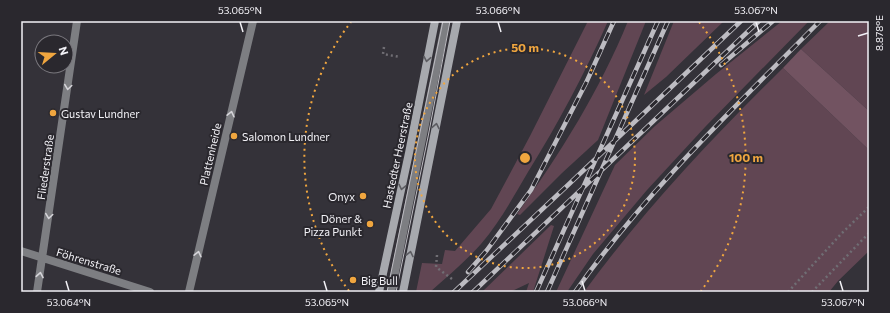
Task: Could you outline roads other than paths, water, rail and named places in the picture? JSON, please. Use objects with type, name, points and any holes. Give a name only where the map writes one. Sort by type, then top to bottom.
[{"type":"main road","name":"Hastedter Heerstraße","points":[[379,292],[409,153],[435,21]]},
{"type":"main road","points":[[403,292],[457,21]]},
{"type":"street","name":"Fliederstraße","points":[[36,292],[77,21]]},
{"type":"street","name":"Plattenheide","points":[[189,292],[253,21]]},
{"type":"street","points":[[392,292],[446,21]]},
{"type":"street","name":"Föhrenstraße","points":[[21,251],[150,292]]},
{"type":"tram line","points":[[387,292],[443,21]]},
{"type":"tram line","points":[[396,292],[450,21]]},
{"type":"railway","points":[[468,272],[487,250],[531,190],[586,83],[614,21]]},
{"type":"railway","points":[[536,292],[658,21]]},
{"type":"railway","points":[[547,292],[668,21]]},
{"type":"railway","points":[[454,292],[741,21]]},
{"type":"railway","points":[[473,292],[759,21]]},
{"type":"railway","points":[[721,65],[773,21]]},
{"type":"railway","points":[[575,292],[602,255],[661,185],[692,151],[820,21]]},
{"type":"place","name":"Gustav Lundner","points":[[53,113]]},
{"type":"place","name":"Salomon Lundner","points":[[234,136]]},
{"type":"place","name":"Onyx","points":[[363,196]]},
{"type":"place","name":"Döner & Pizza Punkt","points":[[370,224]]},
{"type":"place","name":"Big Bull","points":[[353,280]]}]
